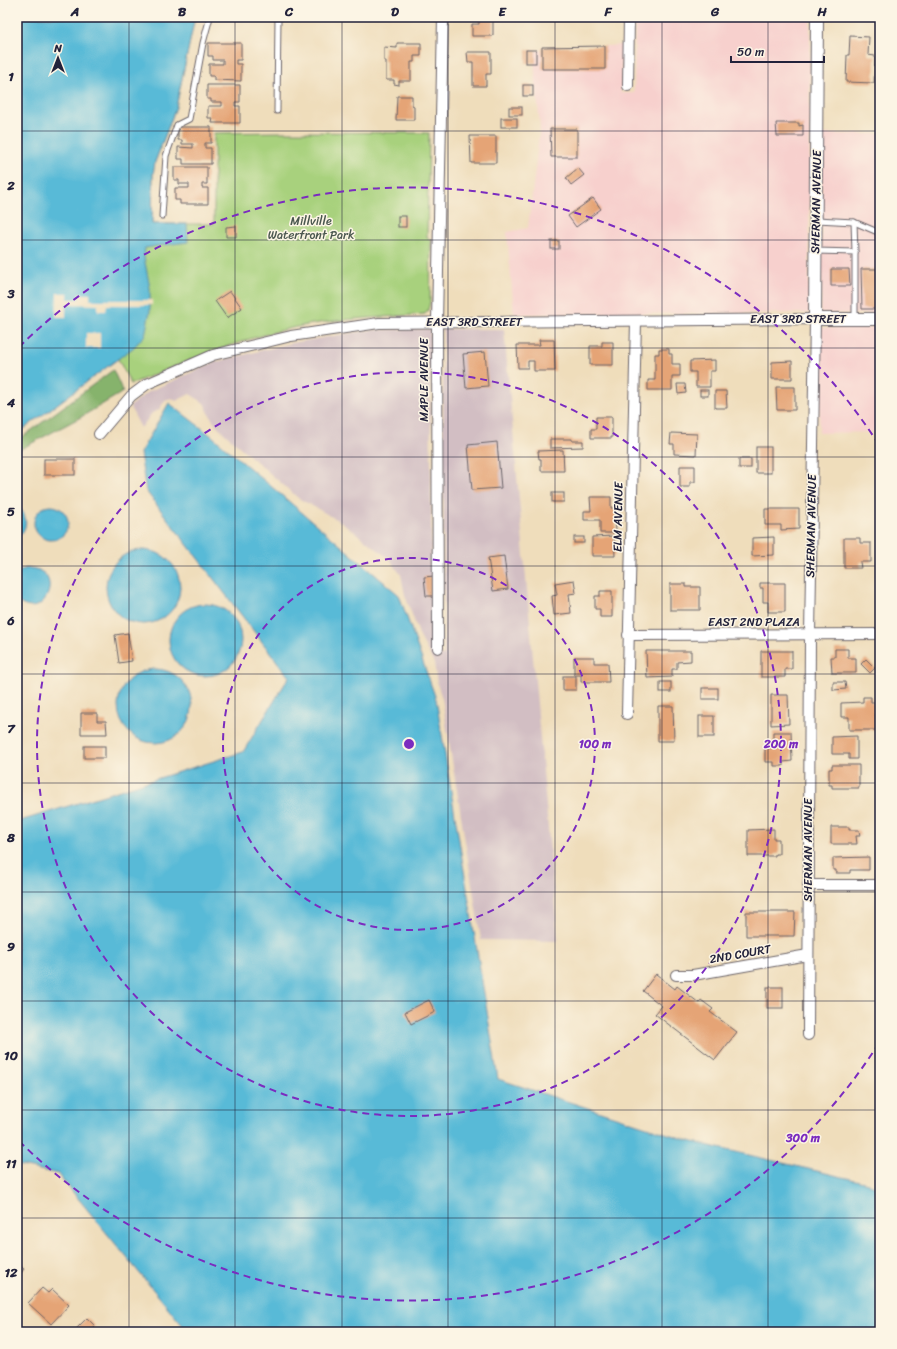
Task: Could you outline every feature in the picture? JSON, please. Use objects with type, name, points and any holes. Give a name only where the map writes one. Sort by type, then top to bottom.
[{"type":"street","name":"MAPLE AVENUE","points":[[438,648],[437,322],[443,17]]},
{"type":"street","points":[[628,86],[629,17]]},
{"type":"street","name":"SHERMAN AVENUE","points":[[808,1035],[810,635],[815,251],[817,220],[817,17]]},
{"type":"street","name":"EAST 3RD STREET","points":[[100,434],[131,396],[147,384],[213,355],[291,336],[356,325],[379,323],[636,320],[880,320]]},
{"type":"street","name":"ELM AVENUE","points":[[627,714],[636,320]]},
{"type":"street","name":"EAST 2ND PLAZA","points":[[628,635],[880,634]]},
{"type":"street","points":[[808,885],[880,885]]},
{"type":"street","name":"2ND COURT","points":[[676,975],[693,975],[808,955]]},
{"type":"lane","points":[[162,216],[166,156],[177,125],[189,119],[210,17]]},
{"type":"lane","points":[[277,111],[278,17]]},
{"type":"lane","points":[[817,220],[854,222],[880,233]]},
{"type":"lane","points":[[854,222],[855,319]]},
{"type":"lane","points":[[815,251],[855,252]]},
{"type":"shaded area","points":[[635,17],[810,17],[809,313],[514,314],[507,232],[528,228],[540,127],[533,51],[622,45],[621,93],[634,93]]},
{"type":"shaded area","points":[[822,134],[880,134],[880,314],[821,313]]},
{"type":"shaded area","points":[[821,328],[880,328],[880,432],[819,433]]},
{"type":"shaded area","points":[[430,329],[432,655],[444,655],[443,329],[504,329],[558,941],[481,940],[442,698],[437,684],[434,663],[420,637],[405,595],[401,575],[390,559],[343,523],[298,498],[224,433],[213,421],[204,403],[190,394],[176,401],[172,398],[165,400],[159,410],[152,413],[141,428],[130,407],[150,391],[215,362],[292,343],[370,330]]},
{"type":"green space","name":"Millville Waterfront Park","points":[[195,17],[176,107],[155,162],[153,174],[152,224],[214,224],[214,133],[429,133],[427,238],[431,241],[430,302],[428,310],[425,314],[341,320],[271,333],[230,345],[131,384],[117,357],[17,253]]},
{"type":"green space","points":[[113,370],[123,392],[81,417],[17,451],[17,441]]},
{"type":"water","points":[[17,17],[195,17],[176,107],[155,162],[153,174],[152,224],[187,224],[188,242],[145,248],[144,257],[150,288],[150,311],[145,335],[134,347],[17,434]]},
{"type":"water","points":[[169,403],[213,437],[399,595],[436,699],[498,1079],[693,1142],[868,1183],[880,1191],[880,1332],[188,1332],[58,1174],[17,1165],[17,822],[243,752],[289,677],[146,491],[140,453]]},
{"type":"water","points":[[17,506],[21,509],[26,522],[24,530],[17,537]]},
{"type":"water","points":[[48,506],[54,506],[58,507],[65,513],[68,523],[67,530],[61,537],[54,540],[48,540],[44,539],[37,533],[34,526],[34,520],[35,516],[41,509]]},
{"type":"water","points":[[143,550],[157,553],[169,561],[177,573],[180,587],[177,601],[169,613],[157,621],[143,624],[129,621],[117,613],[109,601],[106,587],[109,573],[117,561],[129,553]]},
{"type":"water","points":[[30,568],[41,572],[47,578],[49,586],[48,595],[43,602],[36,606],[27,606],[17,601],[17,573],[24,569]]},
{"type":"water","points":[[205,604],[225,610],[235,620],[241,640],[235,660],[225,670],[205,676],[185,670],[175,660],[169,640],[175,620],[185,610]]},
{"type":"water","points":[[148,669],[162,669],[176,675],[186,685],[192,699],[192,713],[186,727],[176,737],[162,743],[148,743],[134,737],[124,727],[118,713],[118,699],[124,685],[134,675]]},
{"type":"pier","points":[[57,293],[68,293],[68,299],[79,299],[79,294],[90,294],[90,300],[152,300],[152,305],[107,305],[106,311],[98,311],[98,305],[66,304],[66,317],[56,317]]},
{"type":"pier","points":[[86,333],[100,333],[100,348],[86,348]]},
{"type":"building","points":[[479,17],[493,17],[493,36],[472,36],[472,24],[479,24]]},
{"type":"building","points":[[850,36],[869,37],[868,55],[875,56],[874,83],[846,82],[847,55],[849,55]]},
{"type":"building","points":[[208,43],[241,43],[241,60],[236,60],[236,64],[241,64],[241,81],[214,80],[214,76],[209,76],[209,64],[223,64],[223,60],[213,60],[213,56],[208,56]]},
{"type":"building","points":[[397,43],[421,43],[421,56],[414,56],[414,62],[411,62],[411,81],[399,81],[399,85],[394,84],[394,80],[386,80],[386,61],[384,61],[384,47],[397,48]]},
{"type":"building","points":[[605,46],[605,69],[542,69],[542,47]]},
{"type":"building","points":[[526,50],[536,50],[536,63],[526,63]]},
{"type":"building","points":[[467,52],[491,52],[491,74],[486,74],[486,86],[473,86],[473,62],[468,62]]},
{"type":"building","points":[[207,85],[240,85],[240,102],[235,102],[235,106],[240,106],[240,123],[212,123],[213,118],[208,118],[208,106],[222,106],[222,102],[211,102],[211,99],[207,99]]},
{"type":"building","points":[[523,85],[533,85],[533,96],[523,96]]},
{"type":"building","points":[[397,96],[412,96],[414,120],[396,120]]},
{"type":"building","points":[[509,107],[522,107],[522,115],[509,115]]},
{"type":"building","points":[[501,118],[517,118],[517,127],[501,127]]},
{"type":"building","points":[[776,123],[799,123],[799,126],[803,125],[803,136],[777,136]]},
{"type":"building","points":[[178,127],[211,127],[211,143],[205,143],[205,148],[211,148],[211,164],[183,164],[183,159],[178,159],[178,147],[193,148],[193,144],[182,144],[182,140],[178,140]]},
{"type":"building","points":[[550,129],[577,129],[577,157],[551,157]]},
{"type":"building","points":[[470,136],[496,136],[496,163],[471,163]]},
{"type":"building","points":[[174,167],[207,167],[207,184],[202,184],[202,188],[208,188],[208,204],[180,204],[180,200],[175,200],[175,188],[189,188],[189,184],[179,184],[179,180],[174,180]]},
{"type":"building","points":[[578,168],[584,175],[571,185],[566,178]]},
{"type":"building","points":[[593,198],[601,209],[576,227],[568,216]]},
{"type":"building","points":[[398,216],[406,216],[406,227],[398,227]]},
{"type":"building","points":[[236,226],[236,237],[226,237],[226,227]]},
{"type":"building","points":[[551,241],[559,241],[559,249],[551,249]]},
{"type":"building","points":[[831,269],[849,269],[850,286],[831,286]]},
{"type":"building","points":[[861,269],[880,269],[880,309],[862,309]]},
{"type":"building","points":[[230,291],[242,308],[227,318],[215,301]]},
{"type":"building","points":[[539,340],[554,340],[555,371],[534,371],[534,361],[528,361],[528,368],[518,368],[517,345],[540,345]]},
{"type":"building","points":[[602,342],[613,342],[613,365],[590,365],[590,346],[602,346]]},
{"type":"building","points":[[659,349],[669,349],[669,354],[672,354],[672,364],[680,364],[680,376],[672,376],[672,390],[648,390],[648,380],[655,380],[655,354],[659,354]]},
{"type":"building","points":[[485,352],[488,386],[466,388],[463,354]]},
{"type":"building","points":[[715,360],[715,371],[710,371],[710,387],[696,387],[696,372],[690,372],[690,361]]},
{"type":"building","points":[[792,361],[792,379],[772,379],[772,362]]},
{"type":"building","points":[[677,384],[685,384],[686,393],[678,394]]},
{"type":"building","points":[[776,387],[795,387],[795,410],[777,410]]},
{"type":"building","points":[[700,390],[708,390],[708,396],[700,396]]},
{"type":"building","points":[[715,391],[726,391],[727,408],[715,408]]},
{"type":"building","points":[[596,417],[612,417],[612,438],[591,438],[591,429],[596,429]]},
{"type":"building","points":[[671,433],[697,434],[696,455],[674,454],[674,444],[670,444]]},
{"type":"building","points":[[550,439],[572,439],[572,441],[583,441],[583,447],[550,448]]},
{"type":"building","points":[[497,442],[501,488],[472,490],[468,445]]},
{"type":"building","points":[[756,447],[771,447],[771,473],[756,473]]},
{"type":"building","points":[[563,450],[564,471],[541,471],[541,459],[539,459],[538,451]]},
{"type":"building","points":[[44,459],[75,459],[75,475],[44,475]]},
{"type":"building","points":[[739,459],[751,459],[751,468],[739,468]]},
{"type":"building","points":[[680,466],[695,466],[695,482],[690,482],[690,487],[680,487]]},
{"type":"building","points":[[552,493],[564,493],[564,502],[552,502]]},
{"type":"building","points":[[590,497],[611,497],[611,508],[615,508],[616,533],[600,533],[600,520],[584,520],[584,511],[591,511]]},
{"type":"building","points":[[765,509],[799,509],[799,529],[781,530],[781,525],[765,525]]},
{"type":"building","points":[[614,536],[615,556],[592,556],[592,537]]},
{"type":"building","points":[[574,537],[584,537],[584,543],[574,543]]},
{"type":"building","points":[[774,537],[774,555],[752,556],[752,538]]},
{"type":"building","points":[[844,538],[860,538],[860,543],[871,543],[871,562],[860,562],[861,568],[844,568]]},
{"type":"building","points":[[504,556],[508,589],[493,591],[488,558]]},
{"type":"building","points":[[434,576],[436,596],[426,596],[424,577]]},
{"type":"building","points":[[574,580],[576,593],[569,594],[571,613],[554,615],[552,596],[557,595],[555,583]]},
{"type":"building","points":[[760,583],[785,583],[785,612],[768,612],[768,602],[763,602],[763,588],[760,588]]},
{"type":"building","points":[[670,584],[686,584],[686,587],[700,587],[700,610],[670,610]]},
{"type":"building","points":[[600,591],[612,591],[612,617],[600,617],[600,609],[595,609],[595,596],[600,596]]},
{"type":"building","points":[[128,633],[132,661],[119,663],[115,635]]},
{"type":"building","points":[[835,649],[848,649],[848,658],[856,658],[856,673],[832,673],[831,657],[835,657]]},
{"type":"building","points":[[646,651],[691,651],[691,661],[677,662],[677,669],[672,669],[672,677],[647,678]]},
{"type":"building","points":[[761,651],[792,651],[792,669],[785,669],[785,677],[761,677]]},
{"type":"building","points":[[574,657],[594,657],[594,663],[608,663],[609,682],[581,682],[581,675],[574,675]]},
{"type":"building","points":[[866,659],[875,668],[870,673],[861,664]]},
{"type":"building","points":[[563,676],[576,676],[576,690],[563,690]]},
{"type":"building","points":[[877,681],[880,681],[880,699],[878,699]]},
{"type":"building","points":[[660,682],[671,682],[671,692],[660,692]]},
{"type":"building","points":[[833,682],[845,682],[846,689],[833,690]]},
{"type":"building","points":[[702,688],[718,688],[718,699],[702,699]]},
{"type":"building","points":[[771,695],[788,695],[789,724],[771,725]]},
{"type":"building","points":[[863,697],[871,697],[871,702],[875,702],[876,730],[849,730],[849,717],[841,717],[841,703],[863,702]]},
{"type":"building","points":[[658,706],[673,706],[674,741],[658,741]]},
{"type":"building","points":[[81,713],[97,713],[97,721],[106,721],[107,734],[81,734]]},
{"type":"building","points":[[699,716],[714,716],[714,737],[699,737]]},
{"type":"building","points":[[773,732],[791,732],[792,761],[783,762],[783,766],[774,766],[774,762],[765,762],[765,748],[773,748]]},
{"type":"building","points":[[857,736],[857,759],[849,759],[849,754],[832,754],[832,737]]},
{"type":"building","points":[[84,746],[105,746],[105,758],[84,758]]},
{"type":"building","points":[[832,765],[859,765],[859,788],[832,788],[832,785],[829,785],[829,769],[832,769]]},
{"type":"building","points":[[831,827],[849,827],[849,830],[859,830],[860,836],[856,836],[857,844],[831,844]]},
{"type":"building","points":[[774,829],[774,839],[779,839],[779,854],[775,854],[775,856],[748,856],[748,830]]},
{"type":"building","points":[[869,857],[869,870],[850,870],[850,873],[836,873],[836,870],[833,870],[833,858]]},
{"type":"building","points":[[746,912],[795,912],[794,936],[746,936]]},
{"type":"building","points":[[656,974],[675,989],[677,986],[699,1003],[701,1000],[713,1009],[710,1012],[737,1032],[715,1060],[655,1014],[662,1006],[643,991]]},
{"type":"building","points":[[767,987],[783,987],[783,1008],[767,1008]]},
{"type":"building","points":[[429,1000],[435,1012],[411,1024],[405,1012]]},
{"type":"building","points":[[17,1263],[24,1269],[17,1278]]},
{"type":"building","points":[[42,1288],[48,1293],[52,1289],[69,1305],[51,1324],[28,1303]]},
{"type":"building","points":[[87,1318],[95,1326],[89,1332],[73,1332]]}]
